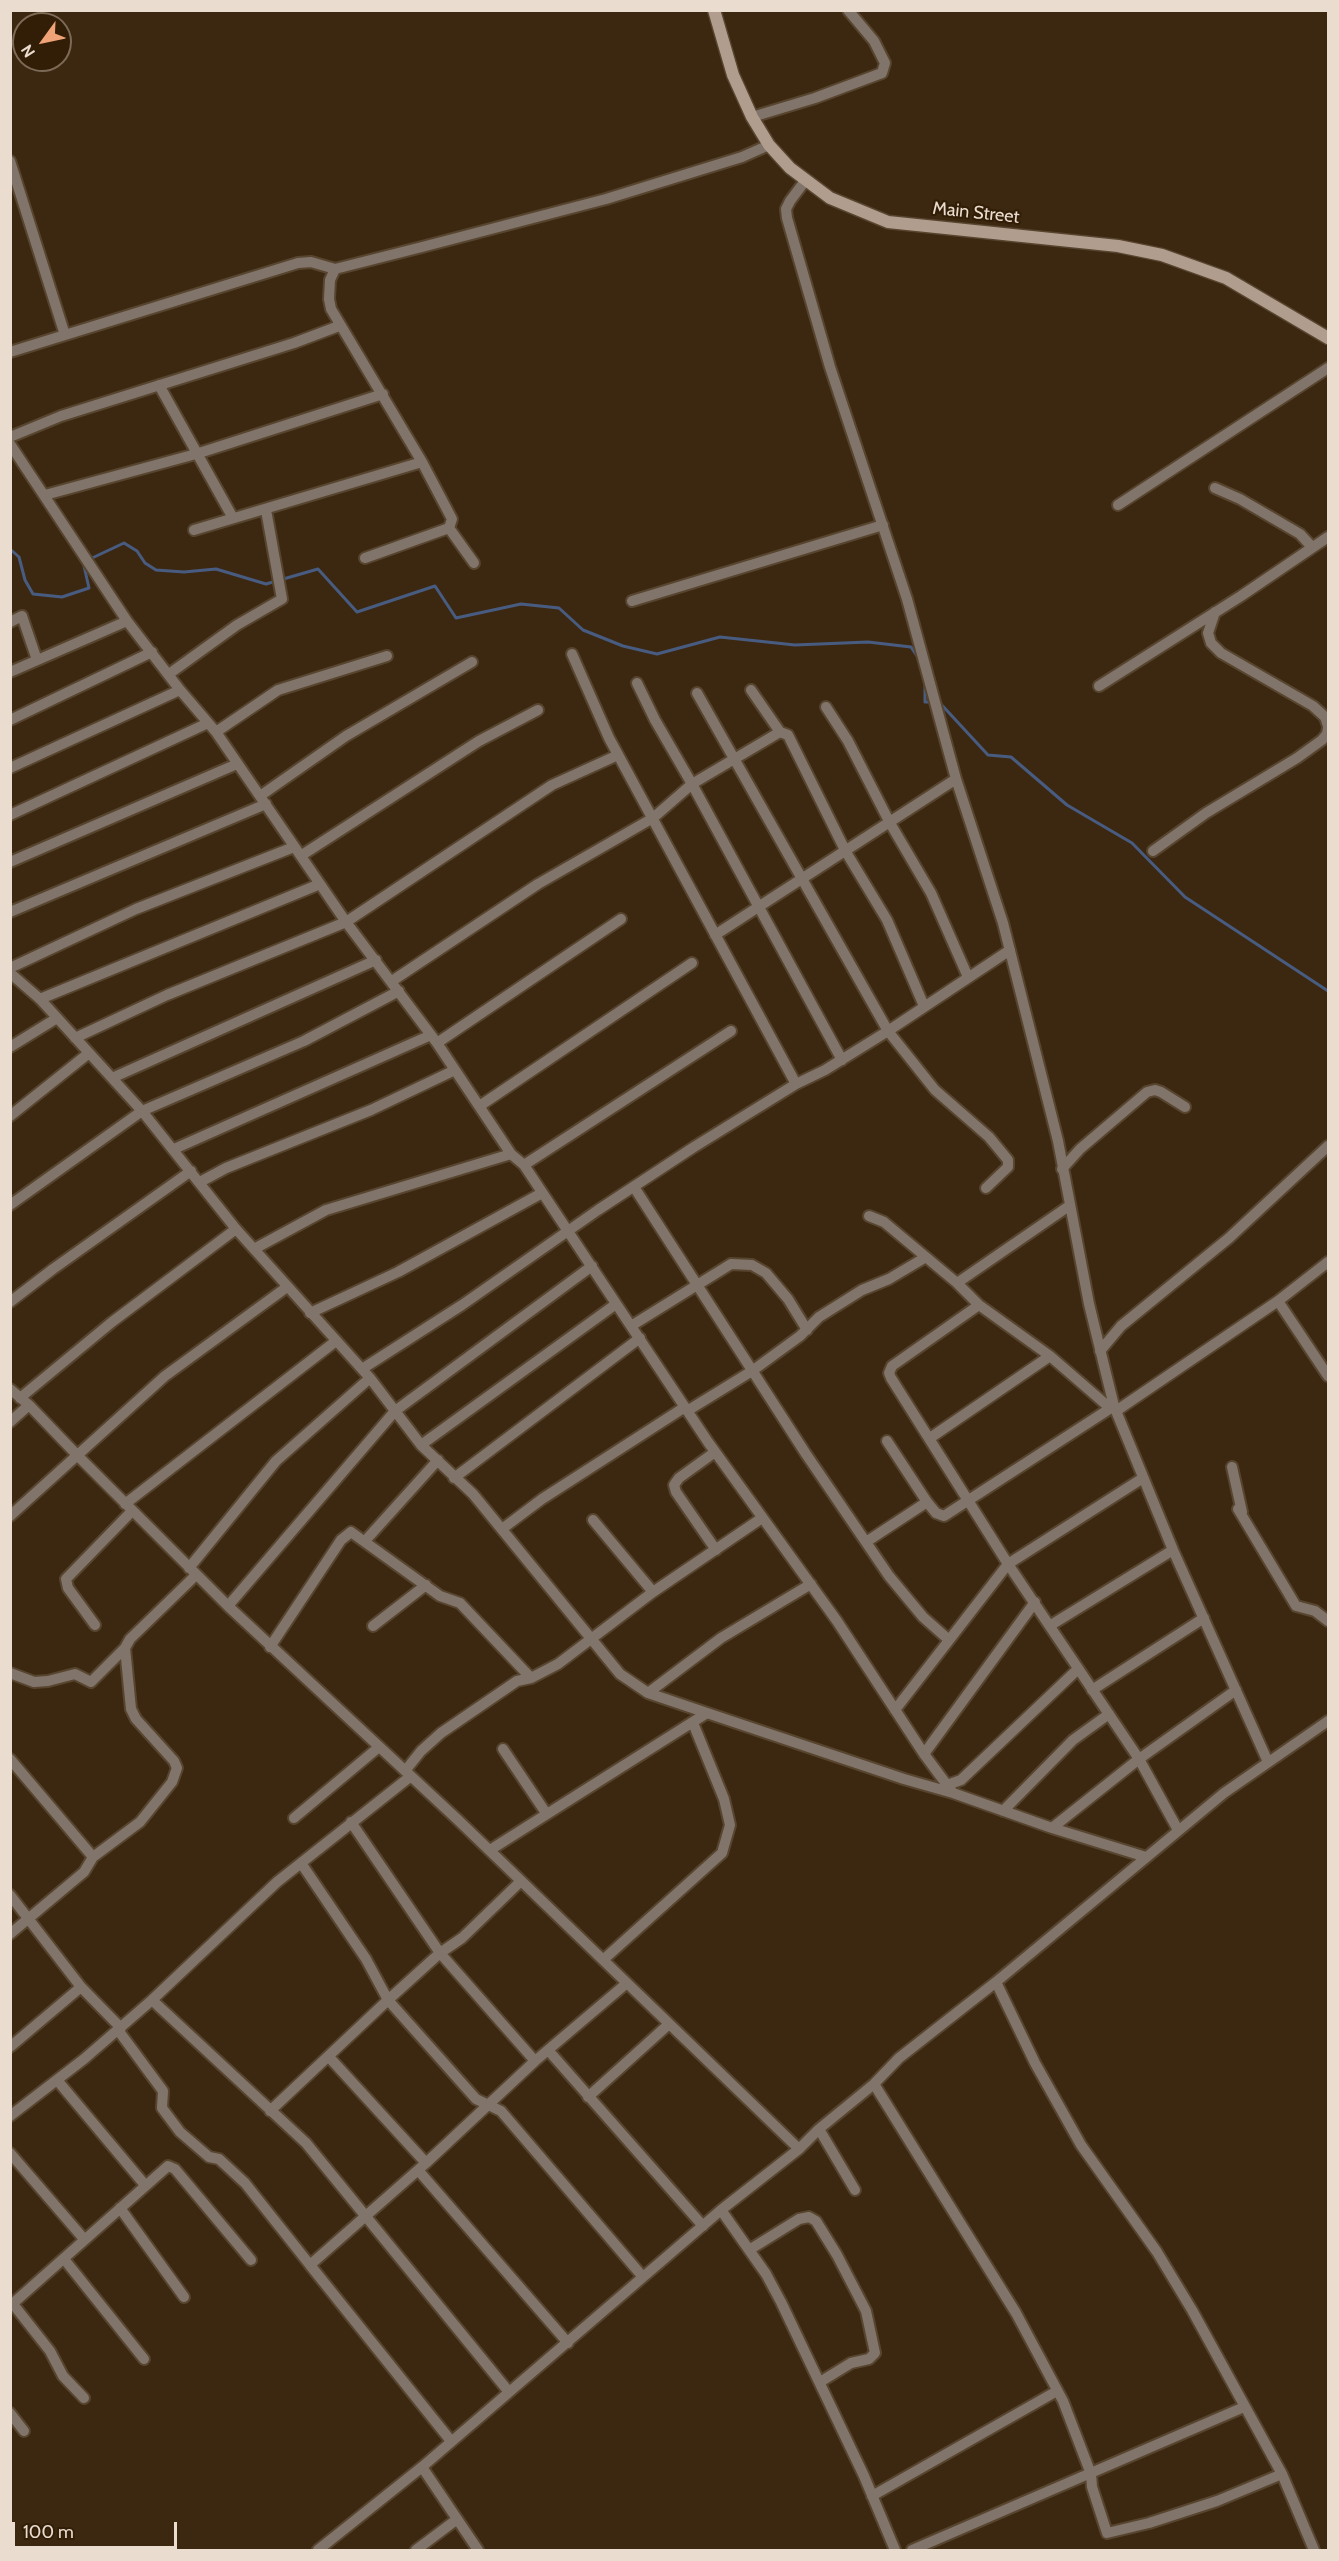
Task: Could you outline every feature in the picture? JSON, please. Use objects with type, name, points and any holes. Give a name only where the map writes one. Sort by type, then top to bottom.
[{"type":"main road","name":"Main Street","points":[[714,10],[733,75],[752,117],[769,145],[805,181],[830,198],[888,222],[1118,246],[1184,261],[1238,284],[1329,338]]},
{"type":"street","points":[[752,117],[815,98],[882,72],[885,63],[878,48],[848,10]]},
{"type":"street","points":[[10,352],[298,263],[311,262],[335,269],[606,199],[742,157],[769,145]]},
{"type":"street","points":[[10,161],[64,335]]},
{"type":"street","points":[[805,181],[786,209],[787,218],[830,367],[910,608],[956,779],[993,891],[1034,1037],[1113,1408],[1173,1550],[1268,1762]]},
{"type":"street","points":[[335,269],[330,280],[329,299],[339,326],[422,462],[450,514],[452,524],[449,528],[365,558]]},
{"type":"street","points":[[10,437],[61,416],[294,344],[339,326]]},
{"type":"street","points":[[1118,505],[1329,368]]},
{"type":"street","points":[[159,385],[233,518]]},
{"type":"street","points":[[45,495],[196,454],[382,394]]},
{"type":"street","points":[[10,444],[127,621],[180,690],[216,732],[346,922],[434,1039],[511,1154],[524,1165],[570,1230],[616,1304],[715,1452],[811,1584],[924,1754],[950,1789]]},
{"type":"street","points":[[194,530],[422,462]]},
{"type":"street","points":[[1215,488],[1240,499],[1300,534],[1312,547]]},
{"type":"street","points":[[169,674],[237,626],[282,599],[266,510]]},
{"type":"street","points":[[632,601],[883,525]]},
{"type":"street","points":[[449,528],[474,563]]},
{"type":"street","points":[[1099,686],[1329,537]]},
{"type":"street","points":[[1153,851],[1206,813],[1297,758],[1328,734],[1329,727],[1326,717],[1313,706],[1211,643],[1208,633],[1216,612]]},
{"type":"street","points":[[10,622],[22,616],[38,660]]},
{"type":"street","points":[[10,672],[127,621]]},
{"type":"street","points":[[10,720],[152,652]]},
{"type":"street","points":[[572,654],[597,714],[618,755],[796,1084]]},
{"type":"street","points":[[216,732],[278,690],[387,656]]},
{"type":"street","points":[[10,912],[263,800],[363,725],[472,662]]},
{"type":"street","points":[[637,683],[655,720],[842,1060]]},
{"type":"street","points":[[10,768],[180,690]]},
{"type":"street","points":[[751,690],[780,732],[788,735],[846,852],[886,920],[924,1006]]},
{"type":"street","points":[[697,693],[804,879],[888,1032],[935,1090],[989,1137],[1008,1160],[1008,1167],[986,1188]]},
{"type":"street","points":[[826,707],[848,741],[890,823],[931,893],[968,977]]},
{"type":"street","points":[[10,968],[136,909],[298,851],[478,741],[538,710]]},
{"type":"street","points":[[10,814],[208,723]]},
{"type":"street","points":[[392,981],[538,884],[653,818],[692,784],[780,732]]},
{"type":"street","points":[[75,1038],[167,995],[346,922],[552,784],[618,755]]},
{"type":"street","points":[[10,862],[237,764]]},
{"type":"street","points":[[715,935],[956,779]]},
{"type":"street","points":[[40,999],[320,884]]},
{"type":"street","points":[[174,1149],[434,1039],[621,919]]},
{"type":"street","points":[[10,1673],[34,1682],[75,1674],[91,1682],[125,1648],[130,1639],[192,1572],[276,1461],[366,1373],[634,1187],[796,1084],[888,1032],[1010,950]]},
{"type":"street","points":[[112,1078],[376,960]]},
{"type":"street","points":[[481,1106],[692,963]]},
{"type":"street","points":[[10,973],[40,999],[142,1111],[236,1229],[366,1373],[421,1445],[473,1494],[620,1674],[648,1693],[950,1789],[1003,1811],[1146,1857]]},
{"type":"street","points":[[10,1205],[142,1111],[304,1041],[399,992]]},
{"type":"street","points":[[10,1047],[57,1018]]},
{"type":"street","points":[[524,1165],[731,1031]]},
{"type":"street","points":[[10,1116],[89,1053]]},
{"type":"street","points":[[200,1182],[226,1168],[371,1110],[455,1070]]},
{"type":"street","points":[[1062,1169],[1080,1149],[1147,1092],[1155,1090],[1161,1092],[1185,1107]]},
{"type":"street","points":[[1100,1351],[1111,1336],[1229,1238],[1329,1146]]},
{"type":"street","points":[[254,1249],[326,1210],[511,1154]]},
{"type":"street","points":[[10,1302],[190,1171]]},
{"type":"street","points":[[634,1187],[752,1371],[866,1542],[911,1604],[949,1640]]},
{"type":"street","points":[[310,1313],[398,1272],[542,1193]]},
{"type":"street","points":[[957,1283],[1069,1206]]},
{"type":"street","points":[[869,1216],[884,1222],[957,1283],[979,1305],[1050,1356],[1113,1408]]},
{"type":"street","points":[[10,1422],[25,1401],[112,1322],[236,1229]]},
{"type":"street","points":[[502,1529],[542,1499],[686,1409],[752,1371],[807,1330],[819,1317],[862,1290],[889,1279],[926,1257]]},
{"type":"street","points":[[886,1441],[927,1502],[936,1513],[944,1516],[1278,1301],[1329,1262]]},
{"type":"street","points":[[631,1326],[730,1264],[752,1265],[766,1273],[788,1299],[807,1330]]},
{"type":"street","points":[[228,1606],[395,1411],[592,1266]]},
{"type":"street","points":[[10,1516],[165,1376],[287,1287]]},
{"type":"street","points":[[1278,1301],[1329,1377]]},
{"type":"street","points":[[421,1445],[616,1304]]},
{"type":"street","points":[[979,1305],[897,1362],[889,1373],[1008,1564],[1139,1759],[1179,1830]]},
{"type":"street","points":[[1097,1336],[1111,1336]]},
{"type":"street","points":[[454,1478],[640,1338]]},
{"type":"street","points":[[95,1625],[68,1588],[66,1579],[129,1508],[336,1341]]},
{"type":"street","points":[[930,1438],[1050,1356]]},
{"type":"street","points":[[10,1389],[25,1401],[192,1572],[490,1850],[799,2149]]},
{"type":"street","points":[[715,1452],[679,1478],[674,1485],[676,1492],[716,1550]]},
{"type":"street","points":[[365,1541],[438,1460]]},
{"type":"street","points":[[1232,1467],[1240,1510],[1296,1606],[1315,1611],[1329,1621]]},
{"type":"street","points":[[895,1710],[1008,1564],[1143,1478]]},
{"type":"street","points":[[866,1542],[927,1502]]},
{"type":"street","points":[[10,2116],[120,2029],[277,1882],[408,1773],[421,1751],[441,1734],[517,1681],[531,1678],[558,1664],[653,1592],[762,1518]]},
{"type":"street","points":[[593,1520],[653,1592]]},
{"type":"street","points":[[270,1647],[345,1535],[351,1533],[440,1596],[460,1603],[531,1678]]},
{"type":"street","points":[[1051,1625],[1173,1550]]},
{"type":"street","points":[[648,1693],[721,1638],[811,1584]]},
{"type":"street","points":[[373,1626],[426,1585]]},
{"type":"street","points":[[924,1754],[1035,1602]]},
{"type":"street","points":[[1092,1690],[1204,1618]]},
{"type":"street","points":[[10,1934],[84,1872],[93,1857],[140,1822],[176,1775],[177,1768],[174,1761],[136,1719],[131,1709],[125,1648]]},
{"type":"street","points":[[950,1789],[1078,1669]]},
{"type":"street","points":[[1052,1828],[1139,1759],[1236,1690]]},
{"type":"street","points":[[490,1850],[707,1713]]},
{"type":"street","points":[[1003,1811],[1073,1740],[1109,1714]]},
{"type":"street","points":[[318,2550],[422,2467],[721,2210],[799,2149],[819,2128],[874,2084],[899,2058],[996,1982],[1233,1786],[1329,1721]]},
{"type":"street","points":[[603,1960],[723,1853],[730,1825],[724,1799],[693,1723]]},
{"type":"street","points":[[294,1818],[379,1747]]},
{"type":"street","points":[[503,1749],[546,1813]]},
{"type":"street","points":[[10,1759],[93,1857]]},
{"type":"street","points":[[351,1822],[440,1953],[535,2061]]},
{"type":"street","points":[[301,1863],[366,1959],[388,2000],[466,2089],[476,2098],[501,2111],[643,2277]]},
{"type":"street","points":[[270,2111],[440,1953],[462,1938],[521,1881]]},
{"type":"street","points":[[10,1895],[81,1987],[120,2029],[163,2091],[162,2108],[180,2132],[210,2157],[219,2159],[245,2182],[450,2441]]},
{"type":"street","points":[[996,1982],[1035,2063],[1081,2145],[1157,2252],[1282,2474],[1314,2550]]},
{"type":"street","points":[[310,2265],[422,2167],[535,2061],[627,1983]]},
{"type":"street","points":[[10,2047],[81,1987]]},
{"type":"street","points":[[152,2000],[306,2143],[509,2392]]},
{"type":"street","points":[[588,2097],[669,2024]]},
{"type":"street","points":[[548,2050],[703,2226]]},
{"type":"street","points":[[329,2057],[568,2343]]},
{"type":"street","points":[[57,2080],[145,2185]]},
{"type":"street","points":[[874,2084],[1016,2313],[1058,2391],[1091,2474],[1092,2487],[1107,2533],[1149,2523],[1217,2501],[1282,2474]]},
{"type":"street","points":[[819,2128],[855,2190]]},
{"type":"street","points":[[10,2153],[84,2239]]},
{"type":"street","points":[[84,2398],[63,2376],[50,2351],[12,2305],[165,2167],[171,2166],[251,2260]]},
{"type":"street","points":[[120,2208],[184,2297]]},
{"type":"street","points":[[721,2210],[766,2274],[820,2382],[895,2550]]},
{"type":"street","points":[[749,2250],[799,2219],[809,2217],[816,2221],[842,2264],[866,2311],[875,2353],[869,2359],[851,2363],[820,2382]]},
{"type":"street","points":[[64,2259],[144,2359]]},
{"type":"street","points":[[872,2496],[1058,2391]]},
{"type":"street","points":[[912,2550],[1244,2407]]},
{"type":"street","points":[[10,2413],[24,2431]]},
{"type":"street","points":[[422,2467],[478,2550]]},
{"type":"street","points":[[416,2550],[456,2520]]},
{"type":"waterway","points":[[10,549],[19,557],[25,580],[33,594],[62,597],[89,588],[84,566],[90,559],[124,543],[137,551],[145,563],[156,570],[184,572],[216,569],[266,584],[318,569],[357,612],[435,586],[456,618],[521,604],[559,608],[583,630],[623,646],[657,654],[720,637],[795,645],[868,642],[911,647],[917,656]]},
{"type":"waterway","points":[[925,683],[925,702],[932,702]]},
{"type":"waterway","points":[[939,702],[988,755],[1011,757],[1067,805],[1132,843],[1185,897],[1328,991]]}]
